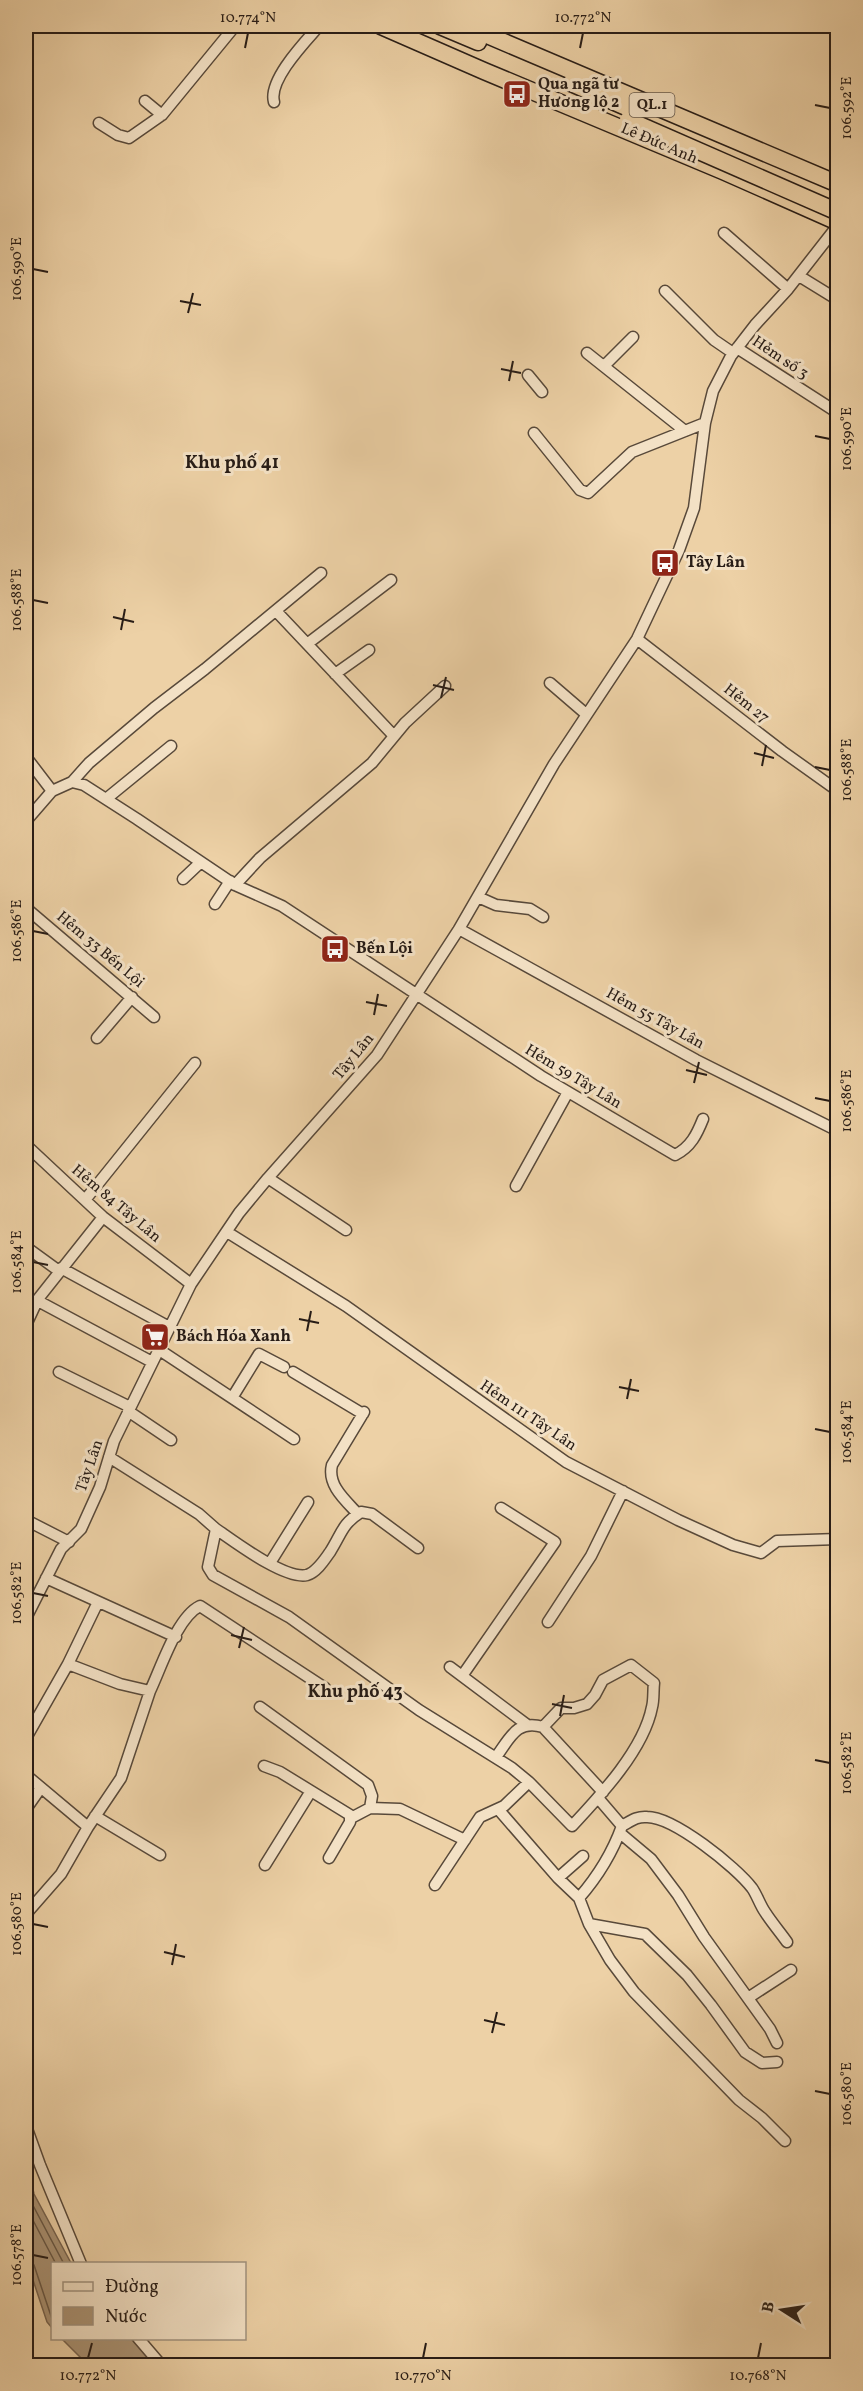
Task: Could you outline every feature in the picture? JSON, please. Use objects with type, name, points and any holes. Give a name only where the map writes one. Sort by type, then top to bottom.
[{"type":"highway","name":"Lê Đức Anh","points":[[381,26],[479,57],[630,115]]},
{"type":"highway","points":[[403,26],[479,57]]},
{"type":"highway","name":"Lê Đức Anh","points":[[440,26],[479,57],[837,224]]},
{"type":"highway","name":"Lê Đức Anh","points":[[466,26],[837,184]]},
{"type":"highway","name":"QL.1","points":[[630,115],[837,200]]},
{"type":"highway","name":"QL.1","points":[[630,115],[837,212]]},
{"type":"highway","points":[[804,207],[815,206],[824,198],[826,187],[821,177]]},
{"type":"street","points":[[99,123],[118,135],[129,138],[162,115],[235,26]]},
{"type":"street","points":[[274,102],[273,96],[277,81],[319,26]]},
{"type":"street","points":[[145,101],[162,115]]},
{"type":"street","name":"Tây Lân","points":[[26,1618],[61,1550],[81,1529],[100,1487],[109,1457],[129,1409],[191,1284],[268,1178],[377,1055],[459,929],[586,714],[637,639],[679,550],[694,508],[705,423],[713,391],[735,350],[788,290],[837,224]]},
{"type":"street","points":[[724,233],[788,290]]},
{"type":"street","points":[[799,276],[837,300]]},
{"type":"street","name":"Hẻm số 3","points":[[665,291],[714,340],[735,350],[837,413]]},
{"type":"street","points":[[604,366],[633,338]]},
{"type":"street","points":[[586,353],[685,431]]},
{"type":"street","points":[[528,375],[542,392]]},
{"type":"street","points":[[534,433],[580,490],[588,493],[632,452],[705,423]]},
{"type":"street","points":[[26,820],[52,791],[72,782],[89,763],[154,708],[321,573]]},
{"type":"street","points":[[307,644],[391,580]]},
{"type":"street","points":[[276,611],[394,736]]},
{"type":"street","name":"Hẻm 27","points":[[637,639],[837,791]]},
{"type":"street","points":[[335,674],[369,650]]},
{"type":"street","points":[[550,683],[586,714]]},
{"type":"street","points":[[215,903],[260,858],[372,763],[394,736],[445,686]]},
{"type":"street","points":[[106,799],[171,746]]},
{"type":"street","points":[[26,757],[52,791]]},
{"type":"street","points":[[72,782],[106,799],[233,883],[282,906],[416,996]]},
{"type":"street","points":[[183,879],[201,862]]},
{"type":"street","points":[[478,897],[496,905],[514,905],[530,909],[543,917]]},
{"type":"street","name":"Hẻm 33 Bến Lội","points":[[26,908],[154,1017]]},
{"type":"street","name":"Hẻm 55 Tây Lân","points":[[459,929],[696,1060],[837,1131]]},
{"type":"street","name":"Hẻm 59 Tây Lân","points":[[416,996],[568,1092],[675,1155],[685,1150],[697,1135],[704,1119]]},
{"type":"street","points":[[98,1038],[132,997]]},
{"type":"street","points":[[86,1200],[195,1063]]},
{"type":"street","points":[[516,1186],[568,1092]]},
{"type":"street","name":"Hẻm 84 Tây Lân","points":[[26,1145],[103,1217],[191,1284]]},
{"type":"street","points":[[268,1178],[346,1230]]},
{"type":"street","points":[[26,1325],[38,1301],[60,1269],[103,1217]]},
{"type":"street","name":"Hẻm 111 Tây Lân","points":[[227,1232],[346,1306],[566,1462],[678,1520],[724,1541],[761,1552],[777,1541],[837,1539]]},
{"type":"street","points":[[26,1247],[60,1269],[169,1327]]},
{"type":"street","points":[[38,1301],[152,1362]]},
{"type":"street","points":[[158,1349],[294,1439]]},
{"type":"street","points":[[232,1398],[259,1354],[364,1413],[332,1465],[330,1474],[334,1486],[357,1515]]},
{"type":"street","points":[[59,1372],[129,1409],[171,1440]]},
{"type":"street","points":[[109,1457],[199,1514],[245,1549],[290,1574],[306,1575],[314,1571],[330,1552],[347,1521],[361,1512],[372,1514],[418,1548]]},
{"type":"street","points":[[548,1622],[591,1556],[623,1491]]},
{"type":"street","points":[[270,1563],[308,1502]]},
{"type":"street","points":[[462,1676],[555,1542],[501,1508]]},
{"type":"street","points":[[26,1520],[69,1542]]},
{"type":"street","points":[[216,1529],[208,1567],[213,1575],[289,1617],[419,1710],[496,1757],[529,1782],[572,1826],[621,1768],[646,1727],[653,1706],[654,1683],[631,1665],[603,1680],[595,1695],[586,1704],[574,1708],[561,1708],[543,1727]]},
{"type":"street","points":[[46,1578],[176,1637]]},
{"type":"street","points":[[26,1738],[68,1664],[98,1602]]},
{"type":"street","points":[[26,1914],[61,1874],[87,1827],[121,1778],[150,1691],[185,1620],[194,1609],[200,1606],[325,1688]]},
{"type":"street","points":[[68,1664],[120,1684],[150,1691]]},
{"type":"street","points":[[450,1667],[526,1724],[543,1727],[600,1795],[621,1830],[651,1859],[678,1895],[704,1937],[751,1996],[777,2043]]},
{"type":"street","points":[[260,1707],[368,1785],[372,1796],[370,1808]]},
{"type":"street","points":[[496,1757],[514,1732],[526,1724]]},
{"type":"street","points":[[264,1766],[280,1772],[351,1818]]},
{"type":"street","points":[[26,1775],[87,1827]]},
{"type":"street","points":[[435,1885],[480,1817],[498,1809],[520,1793],[529,1782]]},
{"type":"street","points":[[26,1809],[40,1789]]},
{"type":"street","points":[[265,1865],[311,1791]]},
{"type":"street","points":[[329,1858],[351,1818],[370,1808],[400,1809],[465,1840]]},
{"type":"street","points":[[498,1809],[558,1878],[579,1898],[589,1924],[610,1960],[634,1992],[739,2100],[762,2118],[785,2141]]},
{"type":"street","points":[[95,1816],[160,1855]]},
{"type":"street","points":[[579,1898],[600,1874],[621,1830],[635,1818],[650,1816],[670,1824],[714,1853],[737,1872],[753,1890],[765,1912],[787,1942]]},
{"type":"street","points":[[558,1878],[583,1856]]},
{"type":"street","points":[[589,1924],[645,1934],[705,1997],[745,2052],[762,2063],[777,2062]]},
{"type":"street","points":[[751,1996],[790,1970]]},
{"type":"street","points":[[26,2096],[27,2129],[80,2262]]},
{"type":"street","points":[[140,2340],[162,2366]]},
{"type":"water","points":[[26,2159],[34,2194],[70,2262],[51,2262],[51,2327],[47,2322],[26,2259]]},
{"type":"water","points":[[63,2340],[132,2340],[158,2365],[88,2365]]},
{"type":"place","name":"Qua ngã tư Hương lộ 2","points":[[517,94]]},
{"type":"place","name":"Tây Lân","points":[[665,563]]},
{"type":"place","name":"Bến Lội","points":[[335,949]]},
{"type":"place","name":"Bách Hóa Xanh","points":[[155,1337]]},
{"type":"district","name":"Khu phố 41","points":[[232,463]]},
{"type":"district","name":"Khu phố 43","points":[[355,1692]]}]
